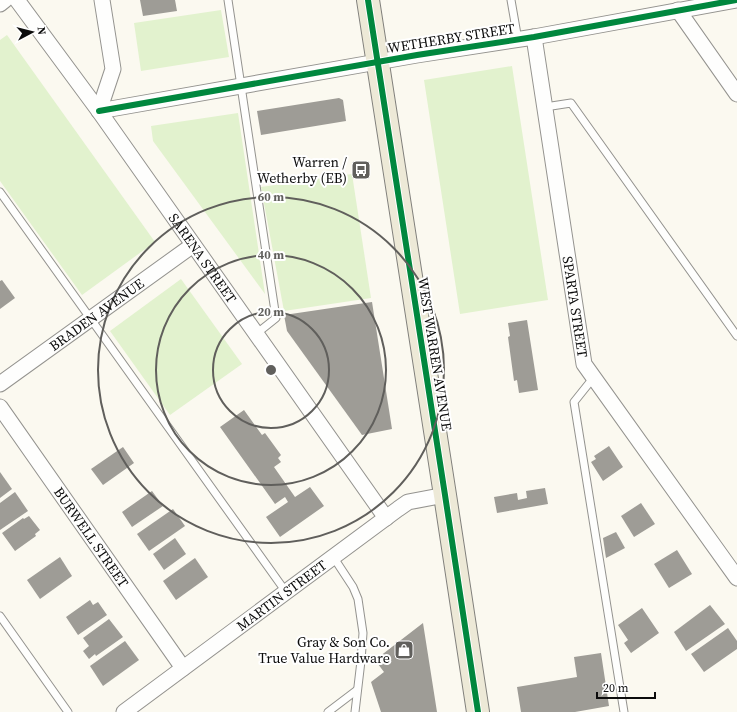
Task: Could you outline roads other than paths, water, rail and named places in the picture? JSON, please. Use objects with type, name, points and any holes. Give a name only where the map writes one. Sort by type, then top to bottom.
[{"type":"main road","name":"WEST WARREN AVENUE","points":[[368,0],[478,712]]},
{"type":"street","points":[[0,4],[5,0]]},
{"type":"street","name":"SARENA STREET","points":[[17,0],[99,112],[386,518]]},
{"type":"street","points":[[99,112],[113,69],[102,0]]},
{"type":"street","name":"WETHERBY STREET","points":[[99,112],[378,62],[534,38],[736,0]]},
{"type":"street","points":[[678,10],[737,94]]},
{"type":"street","name":"SPARTA STREET","points":[[534,38],[584,364],[737,578]]},
{"type":"street","name":"BRADEN AVENUE","points":[[0,384],[193,244]]},
{"type":"street","name":"BURWELL STREET","points":[[0,406],[183,668]]},
{"type":"street","name":"MARTIN STREET","points":[[124,712],[408,502],[445,495]]},
{"type":"lane","points":[[228,0],[276,318],[256,334]]},
{"type":"lane","points":[[511,0],[518,40]]},
{"type":"lane","points":[[545,107],[571,103],[737,336]]},
{"type":"lane","points":[[0,192],[286,592]]},
{"type":"lane","points":[[594,376],[574,402],[624,712]]},
{"type":"lane","points":[[334,558],[353,587],[358,599],[363,633],[362,661],[355,712]]},
{"type":"lane","points":[[0,616],[68,712]]},
{"type":"lane","points":[[328,712],[357,690]]},
{"type":"place","name":"Warren / Wetherby (EB)","points":[[361,170]]},
{"type":"place","name":"Gray & Son Co. True Value Hardware","points":[[404,650]]}]
